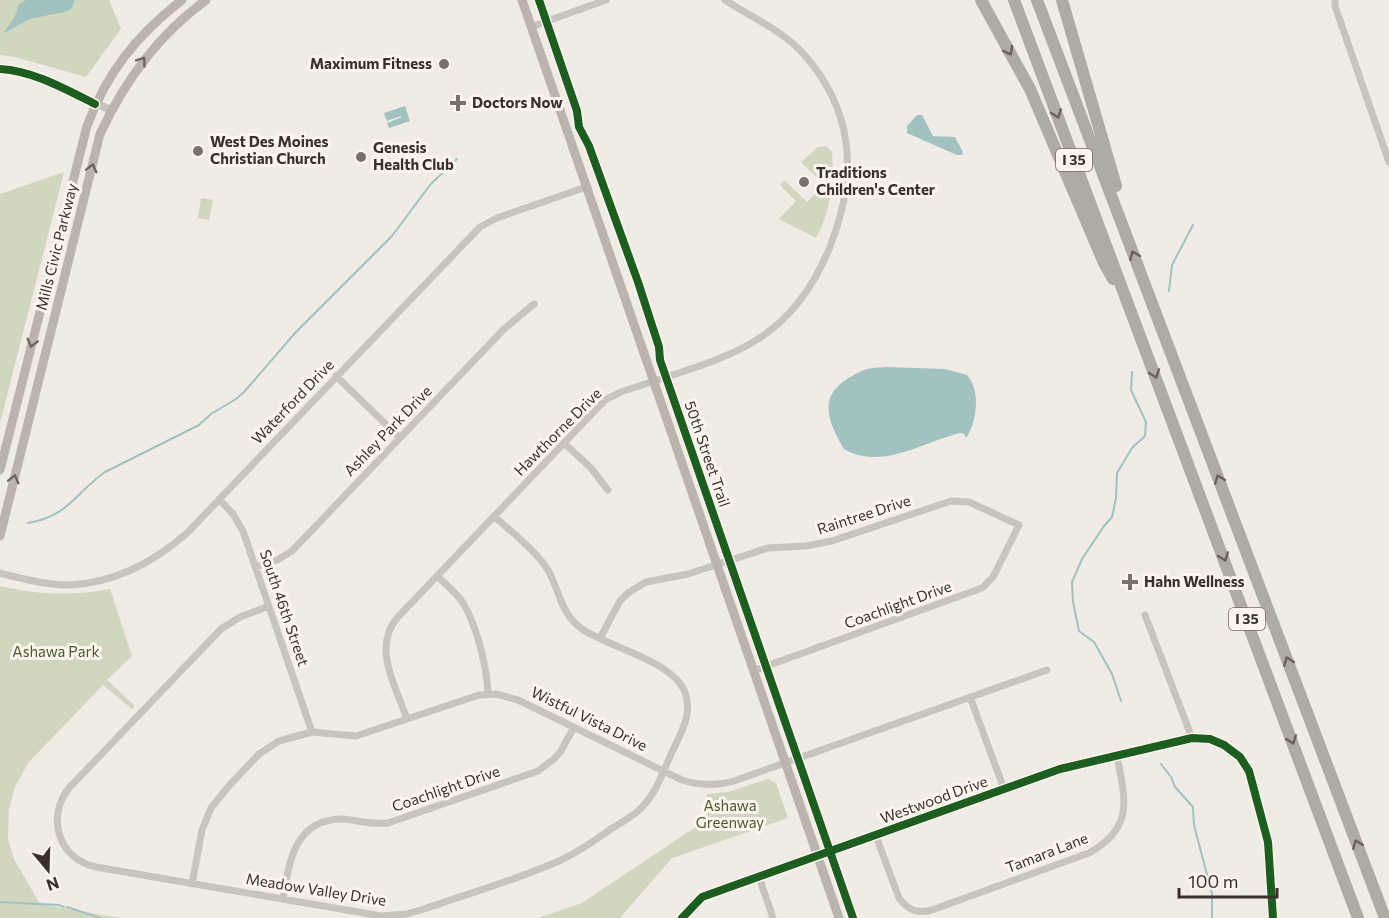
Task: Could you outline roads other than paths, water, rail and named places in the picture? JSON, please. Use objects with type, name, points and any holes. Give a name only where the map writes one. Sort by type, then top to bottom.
[{"type":"highway","points":[[981,0],[1030,89],[1104,262],[1135,320]]},
{"type":"highway","name":"I 35","points":[[1014,0],[1358,918]]},
{"type":"highway","name":"I 35","points":[[1037,0],[1385,918]]},
{"type":"highway","points":[[1062,0],[1120,200],[1124,228]]},
{"type":"main road","name":"Mills Civic Parkway","points":[[0,470],[87,126],[95,104],[110,77],[138,41],[182,0]]},
{"type":"main road","name":"Mills Civic Parkway","points":[[0,536],[100,134],[126,84],[150,51],[176,25],[207,0]]},
{"type":"main road","points":[[522,0],[839,918]]},
{"type":"street","points":[[531,27],[606,0]]},
{"type":"street","name":"Hawthorne Drive","points":[[407,719],[386,657],[386,639],[393,623],[605,400],[621,392],[736,351],[765,335],[798,304],[824,261],[841,218],[847,188],[846,141],[837,108],[822,78],[802,52],[776,30],[725,0]]},
{"type":"street","points":[[1335,0],[1335,6],[1389,162]]},
{"type":"street","points":[[0,69],[27,74],[58,85],[111,110]]},
{"type":"street","name":"Waterford Drive","points":[[0,573],[36,582],[68,585],[119,575],[146,563],[174,544],[219,500],[480,227],[497,218],[586,187]]},
{"type":"street","name":"Ashley Park Drive","points":[[255,567],[278,560],[292,551],[504,329],[534,304]]},
{"type":"street","points":[[336,376],[400,438]]},
{"type":"street","points":[[564,443],[591,468],[608,490]]},
{"type":"street","name":"South 46th Street","points":[[219,500],[239,523],[312,732]]},
{"type":"street","name":"Raintree Drive","points":[[600,638],[620,600],[637,586],[656,579],[688,574],[768,548],[832,542],[951,501],[969,502],[1019,525]]},
{"type":"street","name":"Meadow Valley Drive","points":[[269,606],[240,617],[221,629],[64,794],[57,810],[57,828],[63,844],[75,858],[96,867],[283,899],[345,914],[381,915],[407,914],[563,860],[641,808],[651,795],[686,722],[687,705],[683,689],[678,681],[665,670],[583,629],[568,616],[543,562],[494,516]]},
{"type":"street","name":"Coachlight Drive","points":[[753,671],[975,592],[993,577],[1019,525]]},
{"type":"street","points":[[437,576],[460,599],[467,612],[486,669],[488,694]]},
{"type":"street","points":[[1146,615],[1192,738]]},
{"type":"street","name":"Wistful Vista Drive","points":[[192,884],[202,830],[211,808],[253,760],[268,747],[289,737],[312,732],[356,736],[472,697],[488,694],[506,695],[663,771],[692,783],[713,785],[735,781],[1047,670]]},
{"type":"street","points":[[970,697],[1004,789]]},
{"type":"street","name":"Coachlight Drive","points":[[283,899],[294,849],[312,828],[339,819],[367,824],[388,823],[529,775],[561,752],[574,727]]},
{"type":"street","name":"Westwood Drive","points":[[682,918],[702,897],[1060,769],[1192,738],[1207,739],[1224,745],[1233,751],[1249,771],[1268,842],[1273,918]]},
{"type":"street","name":"Tamara Lane","points":[[876,836],[899,898],[913,911],[932,910],[1100,847],[1114,833],[1123,816],[1126,800],[1117,756]]},
{"type":"street","points":[[759,877],[773,918]]},
{"type":"water","points":[[26,0],[75,0],[68,11],[30,19],[4,33],[15,16],[19,4]]},
{"type":"water","points":[[405,106],[410,121],[389,128],[387,123],[402,117],[387,121],[384,113]]},
{"type":"water","points":[[917,115],[922,115],[933,136],[955,137],[963,152],[962,155],[957,155],[907,133],[907,126]]},
{"type":"water","points":[[887,367],[945,369],[967,375],[974,389],[976,406],[973,424],[966,438],[960,433],[887,456],[858,455],[844,449],[830,420],[829,403],[832,394],[838,386],[857,373]]},
{"type":"waterway","points":[[28,523],[42,520],[62,510],[105,472],[199,425],[211,414],[236,399],[296,332],[392,236],[430,185],[457,159]]},
{"type":"waterway","points":[[1169,291],[1172,265],[1193,225]]},
{"type":"waterway","points":[[1121,701],[1112,674],[1094,642],[1079,631],[1073,602],[1072,582],[1082,559],[1112,517],[1116,498],[1117,473],[1132,448],[1145,436],[1146,422],[1131,390],[1132,372]]},
{"type":"waterway","points":[[1161,764],[1175,787],[1193,807],[1194,825],[1212,894],[1212,918]]},
{"type":"waterway","points":[[0,902],[64,907]]},
{"type":"waterway","points":[[67,907],[100,918]]},
{"type":"place","name":"Maximum Fitness","points":[[444,64]]},
{"type":"place","name":"Doctors Now","points":[[458,103]]},
{"type":"place","name":"West Des Moines Christian Church","points":[[198,151]]},
{"type":"place","name":"Genesis Health Club","points":[[361,157]]},
{"type":"place","name":"Traditions Children's Center","points":[[804,182]]},
{"type":"place","name":"Hahn Wellness","points":[[1130,582]]},
{"type":"park label","name":"Ashawa Park","points":[[56,652]]},
{"type":"park label","name":"Ashawa Greenway","points":[[730,814]]}]
